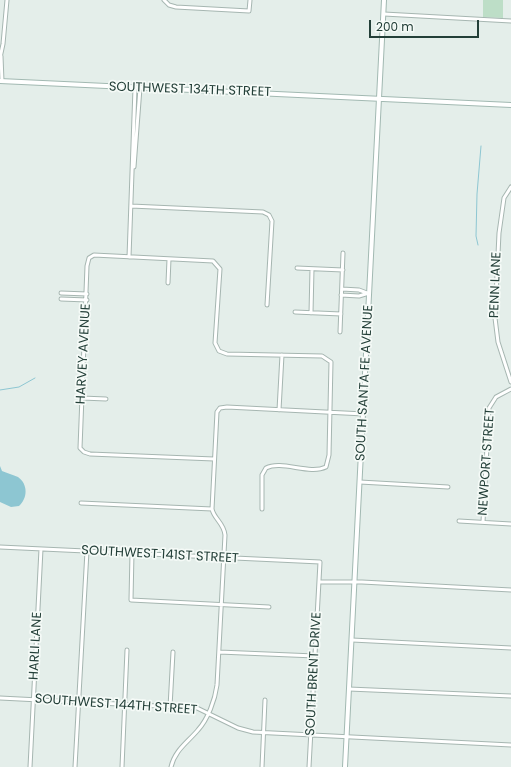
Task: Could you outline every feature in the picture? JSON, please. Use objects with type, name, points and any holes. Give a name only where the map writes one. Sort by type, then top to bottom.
[{"type":"main road","name":"SOUTH SANTA FE AVENUE","points":[[345,767],[384,0]]},
{"type":"main road","name":"SOUTHWEST 134TH STREET","points":[[1,81],[511,105]]},
{"type":"street","points":[[1,81],[0,57],[7,0]]},
{"type":"street","points":[[164,0],[169,5],[176,7],[249,11],[250,0]]},
{"type":"street","points":[[0,4],[6,4]]},
{"type":"street","points":[[0,9],[5,10]]},
{"type":"street","points":[[384,14],[511,21]]},
{"type":"street","points":[[134,88],[129,257],[209,260],[217,264],[220,272],[215,343],[219,351],[227,354],[322,356],[330,360],[332,367],[329,455],[326,467],[318,469],[273,466],[266,468],[262,475],[262,509]]},
{"type":"street","points":[[132,179],[140,88]]},
{"type":"street","name":"PENN LANE","points":[[510,188],[504,198],[498,242],[494,318],[498,342],[511,382]]},
{"type":"street","points":[[131,206],[263,212],[270,215],[272,221],[267,305]]},
{"type":"street","points":[[340,332],[344,253]]},
{"type":"street","name":"HARVEY AVENUE","points":[[129,257],[96,254],[91,257],[88,266],[79,442],[82,451],[90,454],[214,459]]},
{"type":"street","points":[[168,283],[169,259]]},
{"type":"street","points":[[297,268],[343,270]]},
{"type":"street","points":[[310,312],[312,269]]},
{"type":"street","points":[[342,289],[359,290],[369,294]]},
{"type":"street","points":[[61,293],[87,294]]},
{"type":"street","points":[[69,300],[70,294]]},
{"type":"street","points":[[341,295],[358,296],[369,294]]},
{"type":"street","points":[[61,299],[87,300]]},
{"type":"street","points":[[295,312],[340,314]]},
{"type":"street","points":[[279,410],[282,355]]},
{"type":"street","name":"NEWPORT STREET","points":[[483,522],[489,408],[496,397],[511,389]]},
{"type":"street","points":[[82,398],[106,399]]},
{"type":"street","points":[[171,767],[178,750],[197,731],[208,713],[216,689],[224,558],[224,527],[212,509],[215,417],[219,410],[227,407],[364,414]]},
{"type":"street","points":[[360,482],[448,487]]},
{"type":"street","points":[[81,503],[212,509]]},
{"type":"street","points":[[458,521],[511,524]]},
{"type":"street","name":"SOUTHWEST 141ST STREET","points":[[0,547],[320,562]]},
{"type":"street","name":"HARLI LANE","points":[[30,767],[41,549]]},
{"type":"street","points":[[75,767],[87,551]]},
{"type":"street","points":[[132,553],[131,600],[269,607]]},
{"type":"street","name":"SOUTH BRENT DRIVE","points":[[309,767],[320,562]]},
{"type":"street","points":[[319,582],[511,590]]},
{"type":"street","points":[[352,640],[511,648]]},
{"type":"street","points":[[122,767],[127,650]]},
{"type":"street","points":[[170,707],[173,652]]},
{"type":"street","points":[[219,652],[315,656]]},
{"type":"street","points":[[349,689],[511,696]]},
{"type":"street","name":"SOUTHWEST 144TH STREET","points":[[0,698],[197,708],[238,728],[264,733],[511,745]]},
{"type":"street","points":[[262,767],[265,700]]},
{"type":"green space","points":[[483,0],[503,0],[503,18],[483,17]]},
{"type":"water","points":[[0,466],[2,471],[18,477],[24,483],[26,491],[24,499],[19,506],[11,507],[0,502]]},
{"type":"waterway","points":[[478,245],[476,236],[477,194],[481,146]]},
{"type":"waterway","points":[[0,390],[19,387],[35,378]]}]
